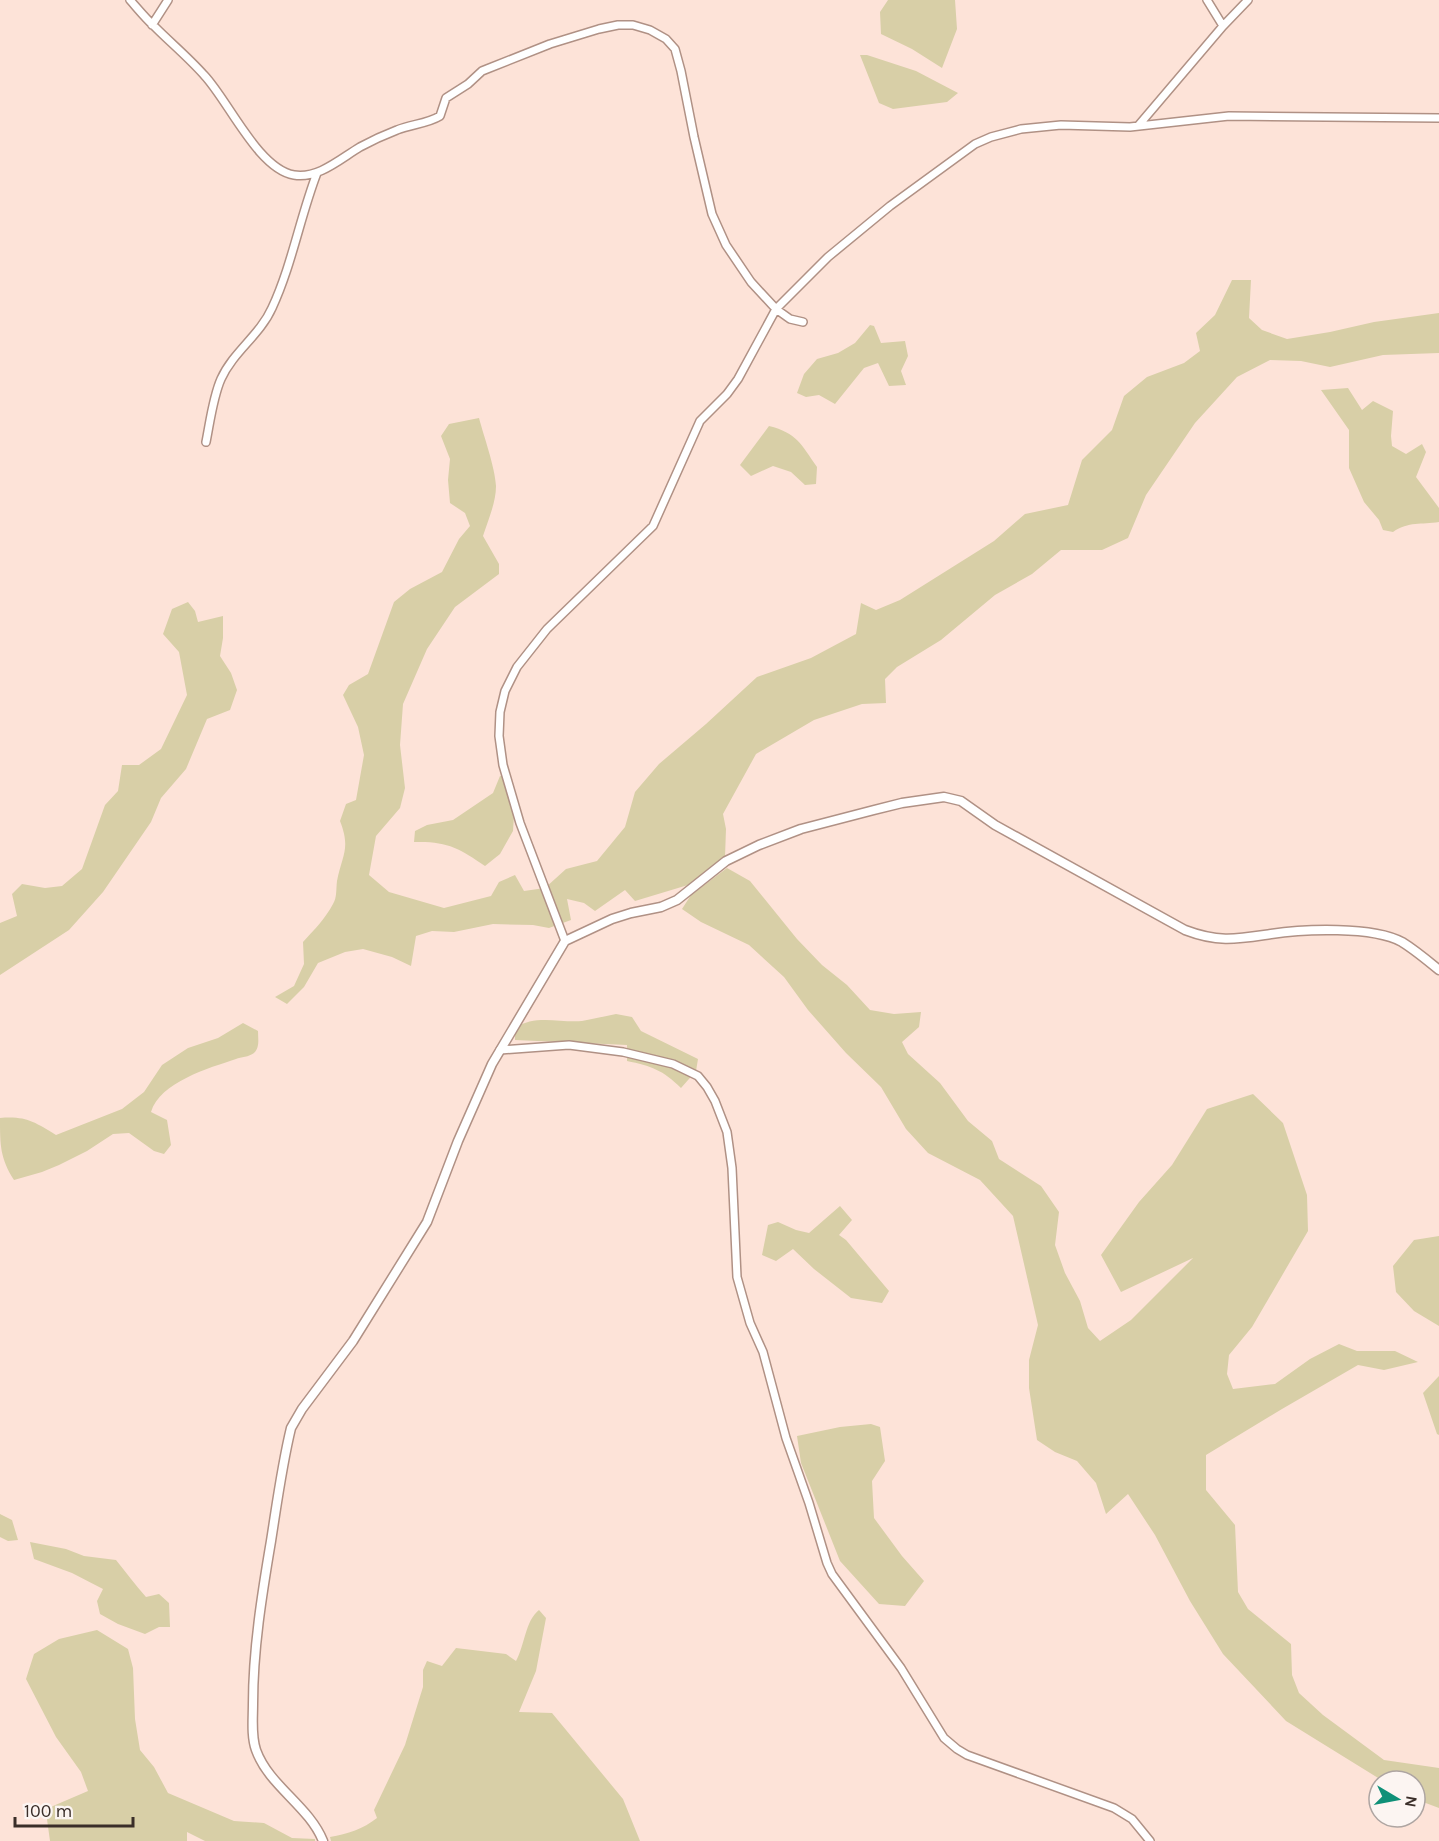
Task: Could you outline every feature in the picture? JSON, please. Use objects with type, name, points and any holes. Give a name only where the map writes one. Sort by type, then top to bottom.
[{"type":"street","points":[[130,0],[152,25],[205,75],[248,138],[269,160],[281,170],[292,175],[307,176],[317,173],[362,146],[396,130],[434,120],[440,116],[446,98],[473,81],[482,71],[550,44],[598,29],[633,25],[650,30],[666,39],[675,50],[704,183],[718,232],[751,282],[776,309],[790,319],[803,322]]},
{"type":"street","points":[[152,25],[168,0]]},
{"type":"street","points":[[1207,0],[1223,26]]},
{"type":"street","points":[[1138,126],[1248,0]]},
{"type":"street","points":[[565,941],[519,823],[503,765],[500,712],[505,691],[517,667],[547,629],[652,526],[700,422],[738,379],[776,309],[837,250],[890,206],[975,144],[991,137],[1043,126],[1138,126],[1229,116],[1439,118]]},
{"type":"street","points":[[206,442],[221,378],[264,322],[279,291],[317,173]]},
{"type":"street","points":[[323,1841],[311,1820],[285,1793],[265,1766],[257,1753],[253,1734],[253,1673],[267,1564],[287,1442],[295,1419],[353,1341],[427,1222],[458,1141],[492,1064],[565,941],[612,919],[661,907],[677,900],[726,861],[801,829],[902,803],[944,797],[961,801],[995,825],[1197,935],[1236,940],[1272,933],[1365,932],[1402,942],[1439,970]]},
{"type":"street","points":[[500,1050],[569,1045],[598,1048],[672,1064],[698,1076],[703,1081],[715,1101],[727,1132],[732,1168],[737,1277],[750,1323],[763,1352],[786,1438],[832,1574],[901,1668],[950,1744],[968,1755],[1114,1808],[1132,1819],[1150,1841]]},
{"type":"shaded area","points":[[888,0],[955,0],[957,29],[942,68],[912,49],[881,34],[880,12]]},
{"type":"shaded area","points":[[860,55],[867,55],[916,71],[958,93],[947,102],[893,109],[879,103]]},
{"type":"shaded area","points":[[1232,280],[1251,280],[1249,318],[1262,330],[1287,339],[1374,322],[1439,313],[1439,353],[1383,355],[1330,367],[1301,361],[1270,360],[1237,377],[1195,423],[1146,495],[1128,538],[1102,550],[1061,550],[1032,574],[995,595],[941,640],[897,667],[885,679],[886,703],[862,704],[814,720],[756,754],[723,814],[726,829],[725,857],[688,885],[635,901],[625,890],[595,911],[584,903],[567,899],[571,920],[549,928],[533,925],[493,924],[454,932],[432,931],[416,936],[411,966],[392,957],[363,949],[345,952],[318,963],[304,987],[287,1004],[275,997],[294,986],[304,964],[303,942],[323,919],[335,899],[345,845],[340,821],[346,804],[356,800],[364,755],[358,727],[343,695],[349,685],[368,674],[394,602],[410,589],[442,572],[459,539],[470,526],[465,513],[450,503],[448,480],[450,459],[441,436],[449,424],[479,418],[492,461],[496,486],[493,505],[483,536],[499,564],[499,574],[455,607],[427,649],[403,704],[400,745],[405,788],[400,808],[376,836],[369,875],[389,892],[444,908],[491,896],[499,882],[515,875],[524,891],[545,888],[566,869],[597,861],[625,827],[635,792],[659,764],[757,677],[811,658],[856,634],[861,603],[876,610],[900,600],[994,541],[1025,514],[1068,505],[1082,460],[1112,430],[1124,396],[1147,377],[1184,363],[1200,351],[1196,333],[1215,315]]},
{"type":"shaded area","points":[[870,325],[874,326],[881,343],[905,341],[908,356],[901,371],[906,385],[889,386],[878,363],[864,368],[835,404],[819,395],[806,397],[797,393],[804,374],[817,359],[838,353],[855,343]]},
{"type":"shaded area","points":[[1348,388],[1362,410],[1373,401],[1393,411],[1392,446],[1406,454],[1422,444],[1426,452],[1416,477],[1439,508],[1439,522],[1410,525],[1393,532],[1383,530],[1379,520],[1364,502],[1349,468],[1349,430],[1321,390]]},
{"type":"shaded area","points":[[769,426],[786,432],[798,440],[817,467],[816,484],[805,485],[791,472],[773,466],[751,476],[740,465]]},
{"type":"shaded area","points":[[188,602],[195,611],[198,622],[223,616],[220,656],[231,673],[237,690],[230,710],[207,719],[186,769],[161,798],[151,822],[103,892],[69,930],[0,975],[0,923],[17,916],[12,894],[22,884],[45,888],[62,886],[82,869],[105,805],[118,791],[122,765],[139,765],[161,749],[187,695],[179,652],[163,634],[172,609]]},
{"type":"shaded area","points":[[500,776],[508,777],[515,799],[513,831],[500,854],[485,866],[444,844],[414,842],[415,831],[427,825],[453,820],[493,793]]},
{"type":"shaded area","points":[[727,868],[750,881],[797,939],[822,965],[847,985],[870,1010],[894,1014],[921,1012],[919,1027],[902,1042],[908,1054],[940,1083],[968,1121],[992,1141],[999,1159],[1041,1186],[1059,1212],[1055,1245],[1065,1273],[1080,1301],[1088,1328],[1100,1341],[1131,1320],[1193,1258],[1121,1292],[1101,1255],[1139,1202],[1172,1165],[1207,1109],[1253,1094],[1283,1123],[1307,1195],[1308,1231],[1252,1327],[1229,1355],[1227,1374],[1233,1389],[1275,1384],[1310,1359],[1339,1344],[1357,1351],[1395,1351],[1418,1362],[1384,1370],[1358,1365],[1282,1409],[1206,1455],[1206,1490],[1235,1525],[1238,1592],[1248,1609],[1291,1644],[1292,1675],[1299,1693],[1323,1715],[1384,1760],[1439,1768],[1439,1808],[1427,1804],[1427,1769],[1367,1769],[1367,1771],[1286,1721],[1223,1654],[1190,1601],[1155,1535],[1128,1494],[1106,1514],[1096,1483],[1077,1461],[1055,1452],[1037,1440],[1029,1388],[1029,1360],[1038,1325],[1013,1216],[980,1180],[928,1153],[906,1129],[881,1087],[846,1053],[808,1010],[784,977],[749,945],[701,922],[682,909],[691,895]]},
{"type":"shaded area","points":[[616,1014],[632,1017],[641,1031],[698,1059],[696,1071],[681,1088],[656,1070],[627,1061],[627,1045],[515,1040],[515,1028],[531,1021],[582,1021]]},
{"type":"shaded area","points":[[243,1023],[258,1031],[258,1046],[254,1053],[187,1078],[164,1092],[156,1101],[151,1112],[167,1120],[171,1145],[164,1154],[154,1151],[129,1133],[113,1134],[59,1165],[14,1180],[2,1151],[0,1118],[30,1121],[56,1135],[122,1109],[144,1092],[162,1065],[188,1048],[218,1038]]},
{"type":"shaded area","points":[[840,1206],[852,1220],[839,1235],[846,1240],[889,1291],[882,1303],[851,1298],[793,1249],[776,1261],[762,1255],[768,1225],[778,1222],[809,1233]]},
{"type":"shaded area","points":[[1439,1236],[1439,1326],[1414,1311],[1396,1292],[1393,1266],[1414,1240]]},
{"type":"shaded area","points":[[1439,1376],[1439,1435],[1423,1393]]},
{"type":"shaded area","points":[[871,1424],[880,1427],[885,1461],[872,1481],[874,1518],[924,1581],[905,1606],[879,1604],[840,1561],[801,1463],[797,1436],[840,1427]]},
{"type":"shaded area","points":[[0,1514],[12,1520],[18,1540],[8,1541],[0,1537]]},
{"type":"shaded area","points":[[30,1542],[66,1549],[84,1556],[116,1560],[146,1597],[159,1594],[169,1603],[170,1627],[159,1627],[145,1634],[118,1624],[100,1614],[97,1601],[103,1589],[72,1573],[34,1559]]},
{"type":"shaded area","points":[[539,1610],[546,1618],[536,1671],[519,1712],[552,1713],[623,1799],[640,1841],[331,1841],[330,1837],[355,1831],[377,1818],[374,1810],[405,1745],[423,1687],[423,1670],[427,1661],[442,1666],[456,1648],[506,1654],[516,1661],[531,1620]]},
{"type":"shaded area","points":[[97,1630],[128,1649],[133,1668],[135,1719],[140,1750],[154,1767],[168,1793],[234,1821],[264,1823],[292,1838],[315,1839],[315,1841],[205,1841],[187,1832],[187,1841],[50,1841],[46,1812],[53,1806],[88,1791],[81,1772],[56,1737],[26,1679],[34,1654],[59,1639]]}]
